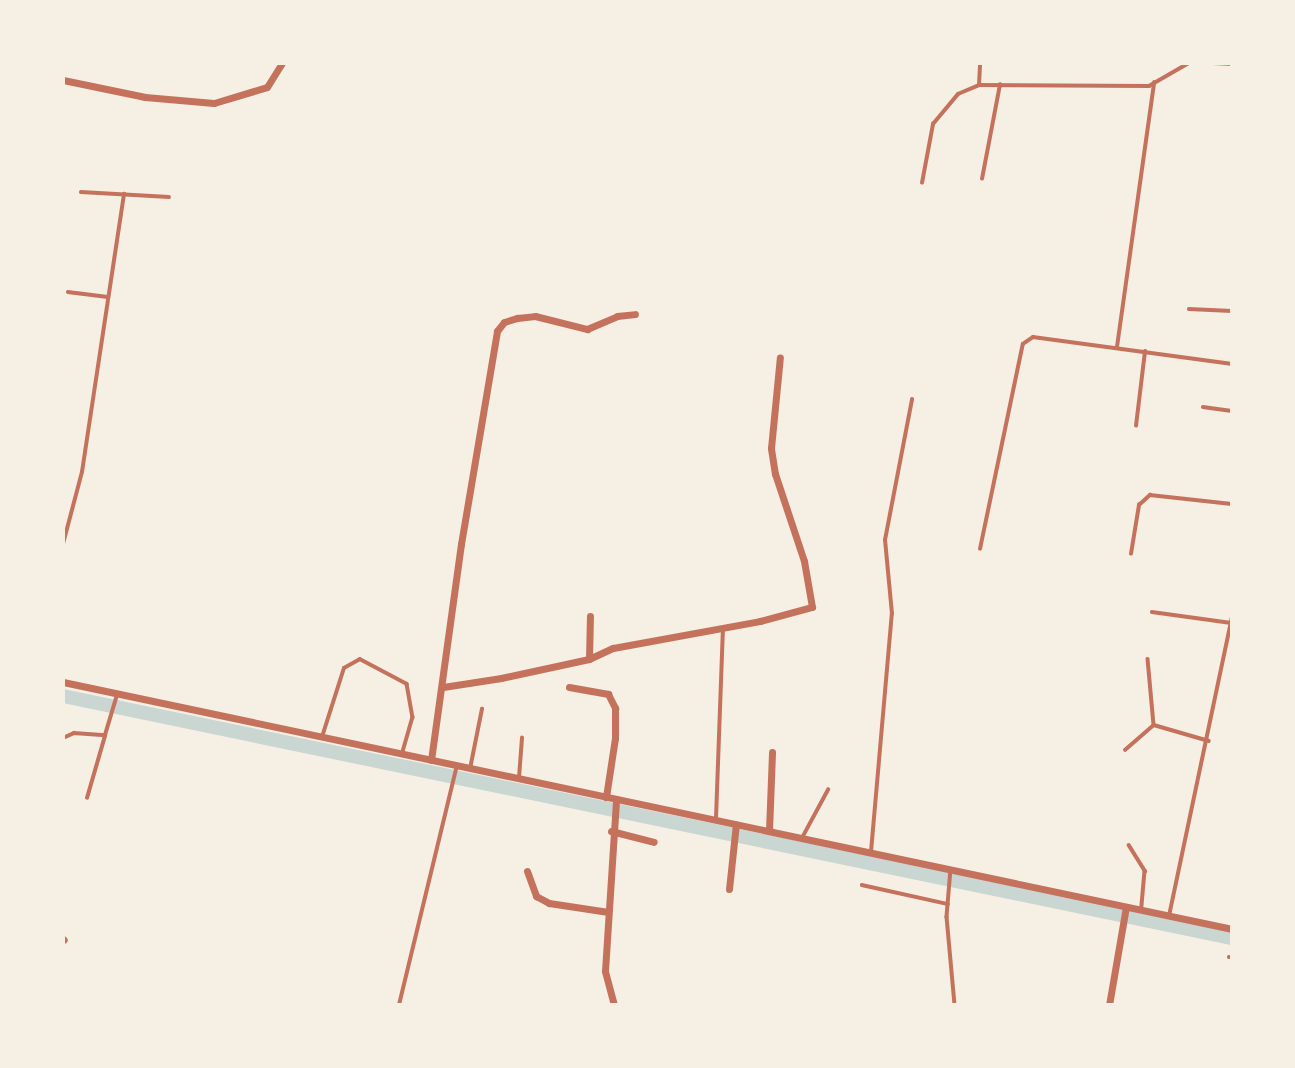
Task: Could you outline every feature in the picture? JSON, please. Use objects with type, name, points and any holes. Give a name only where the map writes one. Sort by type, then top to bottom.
[{"type":"street","points":[[63,80],[145,97],[214,103],[267,88],[282,63]]},
{"type":"street","points":[[431,760],[461,544],[497,331],[504,322],[517,318],[535,316],[587,329],[617,316],[635,314]]},
{"type":"street","points":[[443,687],[589,659],[613,648],[723,628],[812,607],[804,561],[775,474],[771,448],[780,357]]},
{"type":"street","points":[[589,659],[590,616]]},
{"type":"street","points":[[63,682],[116,699],[403,754],[606,797],[615,803],[736,824],[1169,918],[1232,929]]},
{"type":"street","points":[[569,687],[608,694],[615,708],[606,797]]},
{"type":"street","points":[[769,831],[772,752]]},
{"type":"street","points":[[614,1005],[605,971],[611,827],[615,803]]},
{"type":"street","points":[[729,888],[736,824]]},
{"type":"street","points":[[611,827],[654,842]]},
{"type":"street","points":[[527,871],[536,896],[549,903],[608,912]]},
{"type":"street","points":[[1109,1005],[1126,907]]},
{"type":"lane","points":[[979,85],[980,63]]},
{"type":"lane","points":[[922,183],[933,124],[940,111],[958,94],[979,85],[1087,83],[1128,88],[1154,81],[1189,63]]},
{"type":"lane","points":[[1213,63],[1232,64]]},
{"type":"lane","points":[[1117,347],[1154,81]]},
{"type":"lane","points":[[982,179],[1000,85]]},
{"type":"lane","points":[[81,192],[169,197]]},
{"type":"lane","points":[[63,544],[82,472],[124,194]]},
{"type":"lane","points":[[68,292],[108,296]]},
{"type":"lane","points":[[1188,309],[1232,311]]},
{"type":"lane","points":[[980,549],[1023,344],[1044,336],[1232,364]]},
{"type":"lane","points":[[1136,426],[1145,352]]},
{"type":"lane","points":[[871,852],[892,614],[885,540],[912,400]]},
{"type":"lane","points":[[1203,407],[1232,411]]},
{"type":"lane","points":[[1131,554],[1139,505],[1150,495],[1232,504]]},
{"type":"lane","points":[[1152,612],[1231,623]]},
{"type":"lane","points":[[1169,918],[1209,741],[1232,617]]},
{"type":"lane","points":[[716,820],[723,628]]},
{"type":"lane","points":[[321,739],[344,668],[360,659],[407,684],[413,717],[403,754]]},
{"type":"lane","points":[[1148,659],[1154,725]]},
{"type":"lane","points":[[87,798],[116,699]]},
{"type":"lane","points":[[470,769],[482,709]]},
{"type":"lane","points":[[1154,725],[1209,741]]},
{"type":"lane","points":[[1125,750],[1154,725]]},
{"type":"lane","points":[[63,738],[74,733],[105,735]]},
{"type":"lane","points":[[519,779],[522,738]]},
{"type":"lane","points":[[399,1005],[457,766]]},
{"type":"lane","points":[[802,838],[828,790]]},
{"type":"lane","points":[[1129,845],[1145,872],[1141,910]]},
{"type":"lane","points":[[951,871],[948,904],[955,1005]]},
{"type":"lane","points":[[862,885],[948,904]]},
{"type":"waterway","points":[[63,696],[1232,938]]}]
